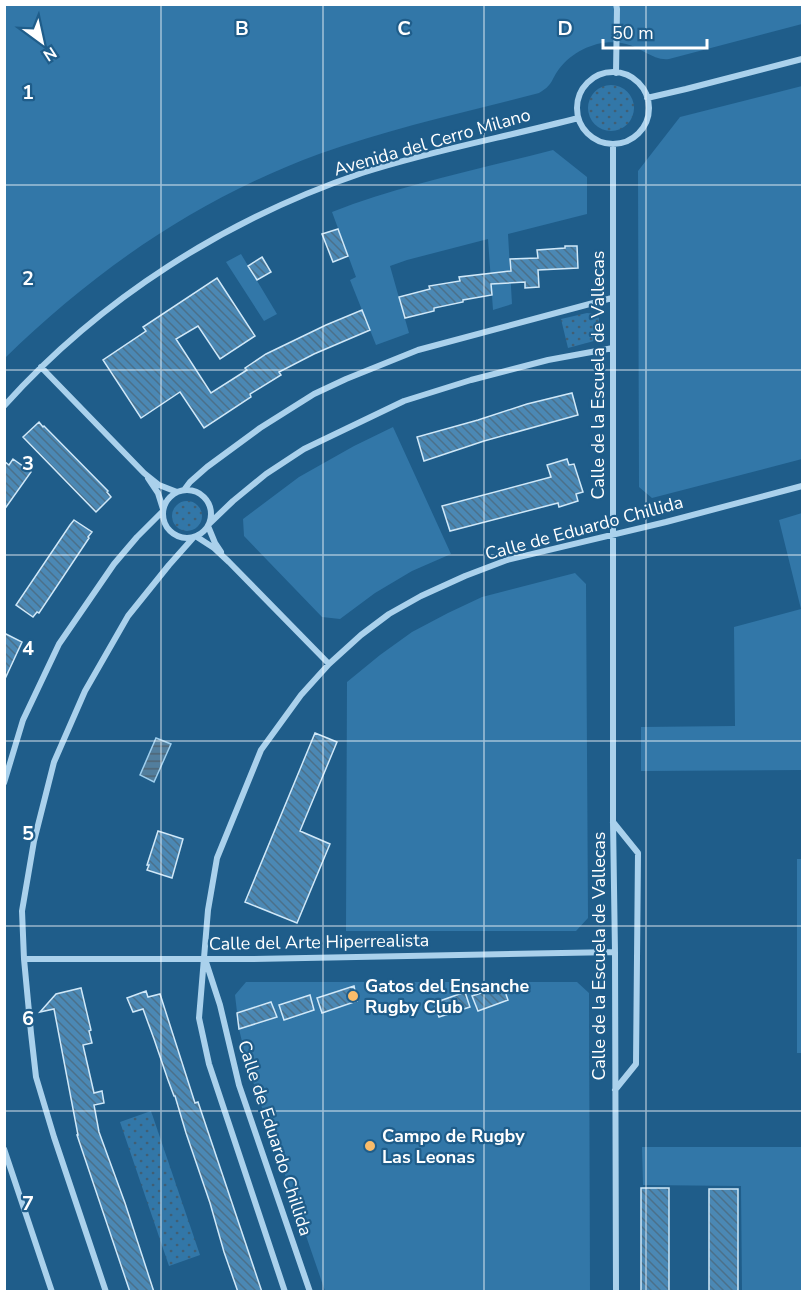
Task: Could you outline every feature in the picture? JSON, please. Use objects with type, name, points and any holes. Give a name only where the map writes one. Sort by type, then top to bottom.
[{"type":"street","points":[[616,4],[616,73]]},
{"type":"street","points":[[647,98],[802,59]]},
{"type":"street","points":[[605,73],[627,75],[643,88],[647,98],[649,109],[642,130],[624,142],[613,144],[591,137],[578,118],[579,95],[585,85],[605,73]]},
{"type":"street","name":"Avenida del Cerro Milano","points":[[4,406],[41,368],[105,312],[176,261],[267,211],[363,173],[578,118]]},
{"type":"street","name":"Calle de la Escuela de Vallecas","points":[[613,144],[616,1292]]},
{"type":"street","points":[[4,783],[23,720],[59,644],[114,564],[163,510],[169,498],[207,467],[260,428],[314,394],[346,379],[418,350],[612,297]]},
{"type":"street","points":[[106,1292],[36,1077],[24,959],[22,911],[34,841],[54,762],[85,691],[128,616],[169,565],[233,501],[266,474],[304,449],[404,400],[540,362],[613,348]]},
{"type":"street","points":[[41,368],[144,473],[159,484],[180,491],[192,490],[205,498],[211,510],[209,525],[215,543],[229,562]]},
{"type":"street","points":[[144,473],[158,493],[166,526],[172,533],[181,538],[195,537],[214,548],[329,664]]},
{"type":"street","name":"Calle de Eduardo Chillida","points":[[285,1292],[209,1064],[199,1018],[208,909],[217,858],[261,750],[301,695],[329,664],[389,614],[421,596],[507,560],[802,486]]},
{"type":"street","name":"Calle de la Escuela de Vallecas","points":[[613,822],[638,853],[636,1064],[615,1090]]},
{"type":"street","name":"Calle del Arte Hiperrealista","points":[[24,959],[252,959],[615,952]]},
{"type":"street","name":"Calle de Eduardo Chillida","points":[[205,958],[220,1005],[239,1085],[310,1292]]},
{"type":"street","points":[[4,1149],[52,1292]]},
{"type":"shaded area","points":[[5,5],[802,5],[802,24],[669,59],[652,56],[626,44],[598,44],[581,51],[565,62],[549,85],[539,93],[373,136],[275,172],[191,214],[151,239],[76,295],[5,358]]},
{"type":"shaded area","points":[[611,85],[627,92],[634,108],[627,124],[611,131],[595,124],[588,108],[595,92]]},
{"type":"shaded area","points":[[802,86],[802,459],[652,498],[639,487],[638,171],[680,117]]},
{"type":"shaded area","points":[[553,150],[587,177],[587,214],[508,234],[512,304],[493,310],[488,239],[407,260],[390,266],[409,333],[376,345],[350,280],[356,277],[332,212],[413,186]]},
{"type":"shaded area","points":[[241,254],[277,314],[264,321],[226,262]]},
{"type":"shaded area","points":[[587,313],[595,314],[599,318],[599,337],[594,341],[568,348],[561,319]]},
{"type":"shaded area","points":[[393,427],[451,554],[412,571],[375,593],[340,619],[322,617],[244,536],[243,519],[299,477]]},
{"type":"shaded area","points":[[187,501],[198,505],[202,516],[198,527],[187,531],[176,527],[172,516],[176,505]]},
{"type":"shaded area","points":[[802,513],[802,770],[641,771],[641,727],[735,726],[734,627],[801,609],[779,520]]},
{"type":"shaded area","points":[[575,573],[586,584],[588,918],[576,931],[346,931],[347,682],[412,632],[448,613],[482,597]]},
{"type":"shaded area","points":[[156,738],[171,744],[154,782],[140,775]]},
{"type":"shaded area","points":[[797,859],[802,859],[802,1053],[797,1053]]},
{"type":"shaded area","points":[[246,982],[577,982],[589,993],[590,1291],[325,1291],[248,1067],[239,1029],[235,995]]},
{"type":"shaded area","points":[[151,1111],[200,1255],[169,1266],[120,1122]]},
{"type":"shaded area","points":[[642,1147],[802,1147],[802,1291],[742,1291],[741,1186],[643,1185]]},
{"type":"building","points":[[338,229],[348,256],[333,262],[322,234]]},
{"type":"building","points":[[565,246],[577,246],[578,268],[538,270],[539,287],[525,288],[525,282],[491,284],[492,295],[463,300],[463,302],[434,308],[434,311],[405,318],[399,297],[430,289],[429,286],[460,281],[459,277],[511,271],[510,259],[538,258],[537,250],[565,248]]},
{"type":"building","points":[[262,257],[271,272],[257,280],[248,266]]},
{"type":"building","points":[[217,278],[255,336],[220,359],[198,326],[176,339],[211,393],[247,370],[245,368],[266,354],[362,310],[370,330],[279,372],[281,375],[250,394],[251,397],[204,428],[180,392],[141,418],[103,360],[146,331],[143,327]]},
{"type":"building","points":[[572,393],[578,415],[484,441],[424,461],[417,437]]},
{"type":"building","points":[[39,422],[108,491],[111,497],[96,512],[23,437]]},
{"type":"building","points":[[13,459],[31,472],[4,510],[4,461],[9,465]]},
{"type":"building","points":[[567,459],[569,465],[574,464],[583,492],[576,494],[578,501],[559,507],[558,503],[450,531],[442,506],[551,477],[547,465]]},
{"type":"building","points":[[74,520],[92,532],[39,613],[37,612],[33,617],[16,605]]},
{"type":"building","points":[[4,633],[22,642],[4,681]]},
{"type":"building","points":[[315,733],[337,742],[300,831],[330,844],[297,923],[245,902]]},
{"type":"building","points":[[158,831],[183,839],[172,878],[147,870]]},
{"type":"building","points":[[354,986],[357,1001],[322,1013],[317,998]]},
{"type":"building","points":[[503,986],[508,1000],[478,1011],[472,996]]},
{"type":"building","points":[[81,988],[92,1043],[83,1045],[94,1093],[102,1091],[104,1103],[94,1105],[99,1132],[154,1292],[130,1292],[77,1135],[54,1009],[40,1012],[56,994]]},
{"type":"building","points":[[146,991],[148,997],[160,994],[195,1103],[198,1102],[262,1292],[238,1292],[175,1096],[143,1009],[133,1012],[127,998]]},
{"type":"building","points":[[465,992],[470,1007],[439,1017],[434,1003]]},
{"type":"building","points":[[310,995],[314,1010],[284,1020],[279,1005]]},
{"type":"building","points":[[271,1002],[277,1017],[239,1029],[237,1013]]},
{"type":"building","points":[[641,1188],[669,1188],[669,1292],[641,1292]]},
{"type":"building","points":[[709,1189],[738,1189],[738,1292],[709,1292]]},
{"type":"place","name":"Gatos del Ensanche Rugby Club","points":[[353,996]]},
{"type":"place","name":"Campo de Rugby Las Leonas","points":[[370,1146]]}]
